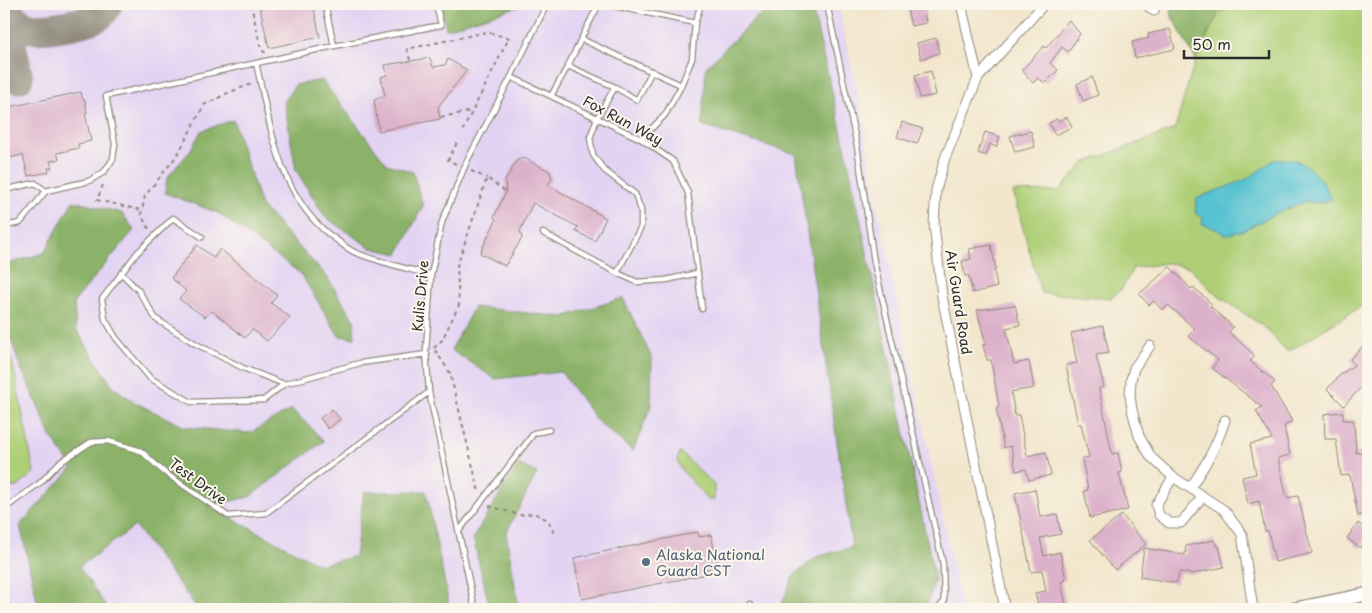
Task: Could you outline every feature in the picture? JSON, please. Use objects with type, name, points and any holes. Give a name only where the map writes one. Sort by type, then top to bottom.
[{"type":"main road","points":[[1294,609],[1330,606],[1368,594]]},
{"type":"street","points":[[961,4],[978,78]]},
{"type":"street","name":"Air Guard Road","points":[[1005,609],[942,296],[934,224],[936,190],[945,158],[978,78],[1044,4]]},
{"type":"street","points":[[1146,4],[1154,11]]},
{"type":"street","points":[[1150,346],[1134,368],[1130,395],[1139,436],[1151,457],[1173,477],[1224,510],[1242,534],[1253,609]]},
{"type":"street","points":[[1190,488],[1208,462],[1219,440],[1225,420]]},
{"type":"street","points":[[1173,477],[1156,505],[1159,515],[1170,523],[1181,523],[1203,496]]},
{"type":"lane","points":[[325,4],[334,46]]},
{"type":"lane","points":[[4,226],[20,223],[46,191],[89,181],[104,172],[113,159],[115,144],[106,96],[334,46],[441,25],[436,4]]},
{"type":"lane","name":"Kulis Drive","points":[[475,609],[429,392],[427,354],[431,275],[442,222],[467,161],[547,4]]},
{"type":"lane","points":[[551,96],[599,4]]},
{"type":"lane","points":[[605,4],[695,23]]},
{"type":"lane","points":[[641,139],[665,115],[681,85],[692,59],[695,23],[701,4]]},
{"type":"lane","points":[[828,4],[857,146],[874,262],[943,564],[944,602],[938,609]]},
{"type":"lane","points":[[581,39],[681,85]]},
{"type":"lane","points":[[256,63],[275,145],[286,178],[312,220],[324,232],[353,251],[431,275]]},
{"type":"lane","points":[[568,66],[615,87],[637,100],[652,71]]},
{"type":"lane","name":"Fox Run Way","points":[[511,77],[641,139],[673,161],[688,193],[702,310]]},
{"type":"lane","points":[[615,87],[597,118],[590,138],[593,155],[604,170],[635,194],[641,210],[641,227],[617,272]]},
{"type":"lane","points":[[4,190],[35,183],[46,191]]},
{"type":"lane","points":[[202,237],[173,218],[137,253],[102,299],[105,319],[116,338],[150,378],[191,402],[264,400],[284,384],[360,363],[427,354]]},
{"type":"lane","points":[[543,233],[637,282],[666,280],[698,273]]},
{"type":"lane","points":[[121,273],[138,290],[156,319],[196,344],[243,368],[284,384]]},
{"type":"lane","name":"Test Drive","points":[[4,509],[41,482],[59,463],[90,442],[108,441],[141,451],[164,472],[228,516],[266,513],[429,392]]},
{"type":"lane","points":[[459,531],[534,433],[549,430]]},
{"type":"lane","points":[[4,600],[9,609]]},
{"type":"path","points":[[252,4],[261,48],[264,52],[270,52]]},
{"type":"path","points":[[410,60],[407,50],[439,42],[488,32],[509,38],[464,130]]},
{"type":"path","points":[[151,232],[141,215],[145,196],[178,154],[204,105],[260,80]]},
{"type":"path","points":[[441,117],[472,112]]},
{"type":"path","points":[[456,164],[448,160],[458,141]]},
{"type":"path","points":[[469,170],[487,178],[506,192]]},
{"type":"path","points":[[487,178],[457,266],[459,305],[442,340],[434,348],[450,373],[478,492],[490,506],[520,515],[534,513],[548,520],[554,532]]},
{"type":"path","points":[[103,184],[97,200],[141,210]]},
{"type":"shaded area","points":[[4,4],[838,4],[864,122],[876,200],[962,609],[4,609]]},
{"type":"green space","points":[[441,4],[526,4],[446,29]]},
{"type":"green space","points":[[764,4],[811,4],[846,151],[935,579],[926,609],[780,609],[793,576],[816,557],[852,547],[796,154],[702,126],[706,67],[765,9]]},
{"type":"green space","points":[[1170,4],[1229,4],[1218,13],[1196,60],[1172,17]]},
{"type":"green space","points":[[1229,4],[1368,4],[1368,302],[1288,352],[1263,326],[1214,293],[1190,268],[1167,263],[1133,268],[1123,288],[1111,298],[1041,293],[1013,192],[1059,191],[1084,163],[1175,129],[1189,80],[1202,45],[1219,15]]},
{"type":"green space","points":[[322,80],[387,164],[413,172],[423,206],[398,254],[371,248],[325,217],[296,170],[284,102],[295,85]]},
{"type":"green space","points":[[233,120],[261,206],[327,277],[354,320],[355,338],[339,336],[301,274],[218,213],[165,193],[167,178],[190,151],[201,131]]},
{"type":"green space","points":[[73,201],[122,213],[134,230],[74,302],[76,329],[113,387],[136,403],[185,427],[250,433],[292,409],[324,441],[249,497],[209,506],[320,565],[355,556],[364,492],[426,491],[450,609],[198,609],[135,526],[79,567],[108,609],[39,609],[20,525],[72,468],[52,438],[18,361],[4,316],[4,265],[44,253]]},
{"type":"green space","points":[[623,298],[652,358],[651,406],[633,451],[598,422],[561,372],[495,379],[451,350],[474,307],[563,317]]},
{"type":"green space","points":[[4,356],[12,360],[34,472],[18,487],[4,487]]},
{"type":"green space","points":[[680,452],[714,485],[714,500],[708,500],[681,469],[677,460]]},
{"type":"green space","points":[[518,464],[537,473],[506,533],[519,609],[490,609],[473,538]]},
{"type":"water","points":[[1286,159],[1300,162],[1314,172],[1332,199],[1318,203],[1306,201],[1242,231],[1225,235],[1202,224],[1203,218],[1195,213],[1197,198],[1247,179],[1274,160]]},
{"type":"building","points":[[259,4],[313,4],[320,37],[269,48]]},
{"type":"building","points":[[906,4],[923,4],[926,23],[911,26]]},
{"type":"building","points":[[1069,20],[1080,34],[1068,52],[1062,47],[1050,63],[1058,70],[1045,83],[1038,78],[1033,83],[1022,70],[1044,46],[1046,48]]},
{"type":"building","points":[[1170,29],[1175,49],[1135,58],[1132,42],[1149,38],[1148,34]]},
{"type":"building","points":[[936,38],[939,53],[921,59],[917,43]]},
{"type":"building","points":[[430,58],[433,67],[445,65],[448,59],[467,70],[438,107],[440,119],[379,131],[374,100],[385,96],[381,77],[387,75],[385,65]]},
{"type":"building","points":[[931,71],[936,95],[920,98],[915,75]]},
{"type":"building","points":[[1092,77],[1098,95],[1083,101],[1077,84]]},
{"type":"building","points":[[81,92],[83,100],[85,100],[87,113],[85,113],[91,141],[78,144],[79,148],[57,153],[59,159],[50,161],[52,168],[48,168],[49,172],[28,176],[23,155],[4,159],[4,108]]},
{"type":"building","points":[[1067,117],[1072,127],[1055,135],[1049,123]]},
{"type":"building","points":[[902,122],[923,129],[917,144],[897,137]]},
{"type":"building","points":[[1031,131],[1035,147],[1015,152],[1010,136]]},
{"type":"building","points":[[985,132],[1000,137],[996,147],[990,144],[986,156],[978,153]]},
{"type":"building","points":[[524,158],[549,171],[552,178],[548,185],[606,218],[595,241],[575,231],[578,227],[533,203],[520,231],[522,238],[505,266],[480,253],[496,220],[494,217],[506,192],[505,181],[517,160]]},
{"type":"building","points":[[197,245],[214,258],[220,249],[277,295],[271,303],[290,317],[267,341],[252,329],[245,338],[212,311],[205,317],[179,299],[186,291],[171,278]]},
{"type":"building","points":[[991,245],[997,287],[973,293],[969,276],[965,276],[962,261],[971,259],[969,249]]},
{"type":"building","points":[[1170,267],[1191,289],[1193,287],[1212,304],[1210,306],[1233,327],[1229,332],[1255,356],[1250,361],[1275,382],[1271,386],[1292,421],[1284,426],[1290,455],[1278,458],[1287,498],[1298,496],[1312,553],[1275,562],[1268,531],[1265,531],[1259,501],[1248,504],[1242,477],[1256,474],[1250,444],[1272,439],[1256,411],[1262,407],[1212,368],[1218,360],[1188,336],[1195,329],[1168,305],[1162,310],[1154,301],[1149,305],[1139,294]]},
{"type":"building","points":[[1015,305],[1020,325],[1006,328],[1014,364],[1029,361],[1034,388],[1011,392],[1015,416],[1019,415],[1027,456],[1046,452],[1051,475],[1029,480],[1026,469],[1016,471],[1011,446],[1004,448],[996,408],[999,407],[991,360],[987,360],[983,345],[986,344],[977,310]]},
{"type":"building","points":[[1103,326],[1109,353],[1096,355],[1104,387],[1099,388],[1112,454],[1118,453],[1122,472],[1119,473],[1128,510],[1090,518],[1084,491],[1088,490],[1082,458],[1089,457],[1081,424],[1078,424],[1066,365],[1077,363],[1071,333]]},
{"type":"building","points":[[1368,341],[1368,384],[1365,383],[1344,406],[1327,389],[1340,375],[1354,365],[1350,359]]},
{"type":"building","points":[[332,409],[340,419],[328,429],[320,418]]},
{"type":"building","points":[[1343,412],[1343,420],[1354,420],[1356,453],[1367,452],[1368,514],[1358,516],[1350,475],[1341,476],[1336,439],[1325,439],[1324,414]]},
{"type":"building","points":[[1035,489],[1040,517],[1057,514],[1061,534],[1040,538],[1044,556],[1060,552],[1066,580],[1061,582],[1067,609],[1045,609],[1044,604],[1038,605],[1035,593],[1046,591],[1042,570],[1031,572],[1015,493]]},
{"type":"building","points":[[1122,515],[1146,544],[1115,570],[1090,540]]},
{"type":"building","points":[[1358,523],[1368,531],[1368,537],[1360,548],[1347,538]]},
{"type":"building","name":"Alaska National Guard CST","points":[[698,532],[699,537],[711,535],[718,566],[706,569],[707,574],[582,599],[574,558]]},
{"type":"building","points":[[1214,540],[1216,546],[1219,546],[1224,567],[1192,574],[1180,572],[1176,583],[1140,577],[1144,548],[1185,555],[1186,546]]},
{"type":"taxiway","points":[[4,6],[18,22],[26,27],[36,29],[64,26],[92,19],[101,14],[107,4]]},
{"type":"taxiway","points":[[4,11],[18,78]]},
{"type":"place","name":"Alaska National Guard CST","points":[[646,562]]}]
